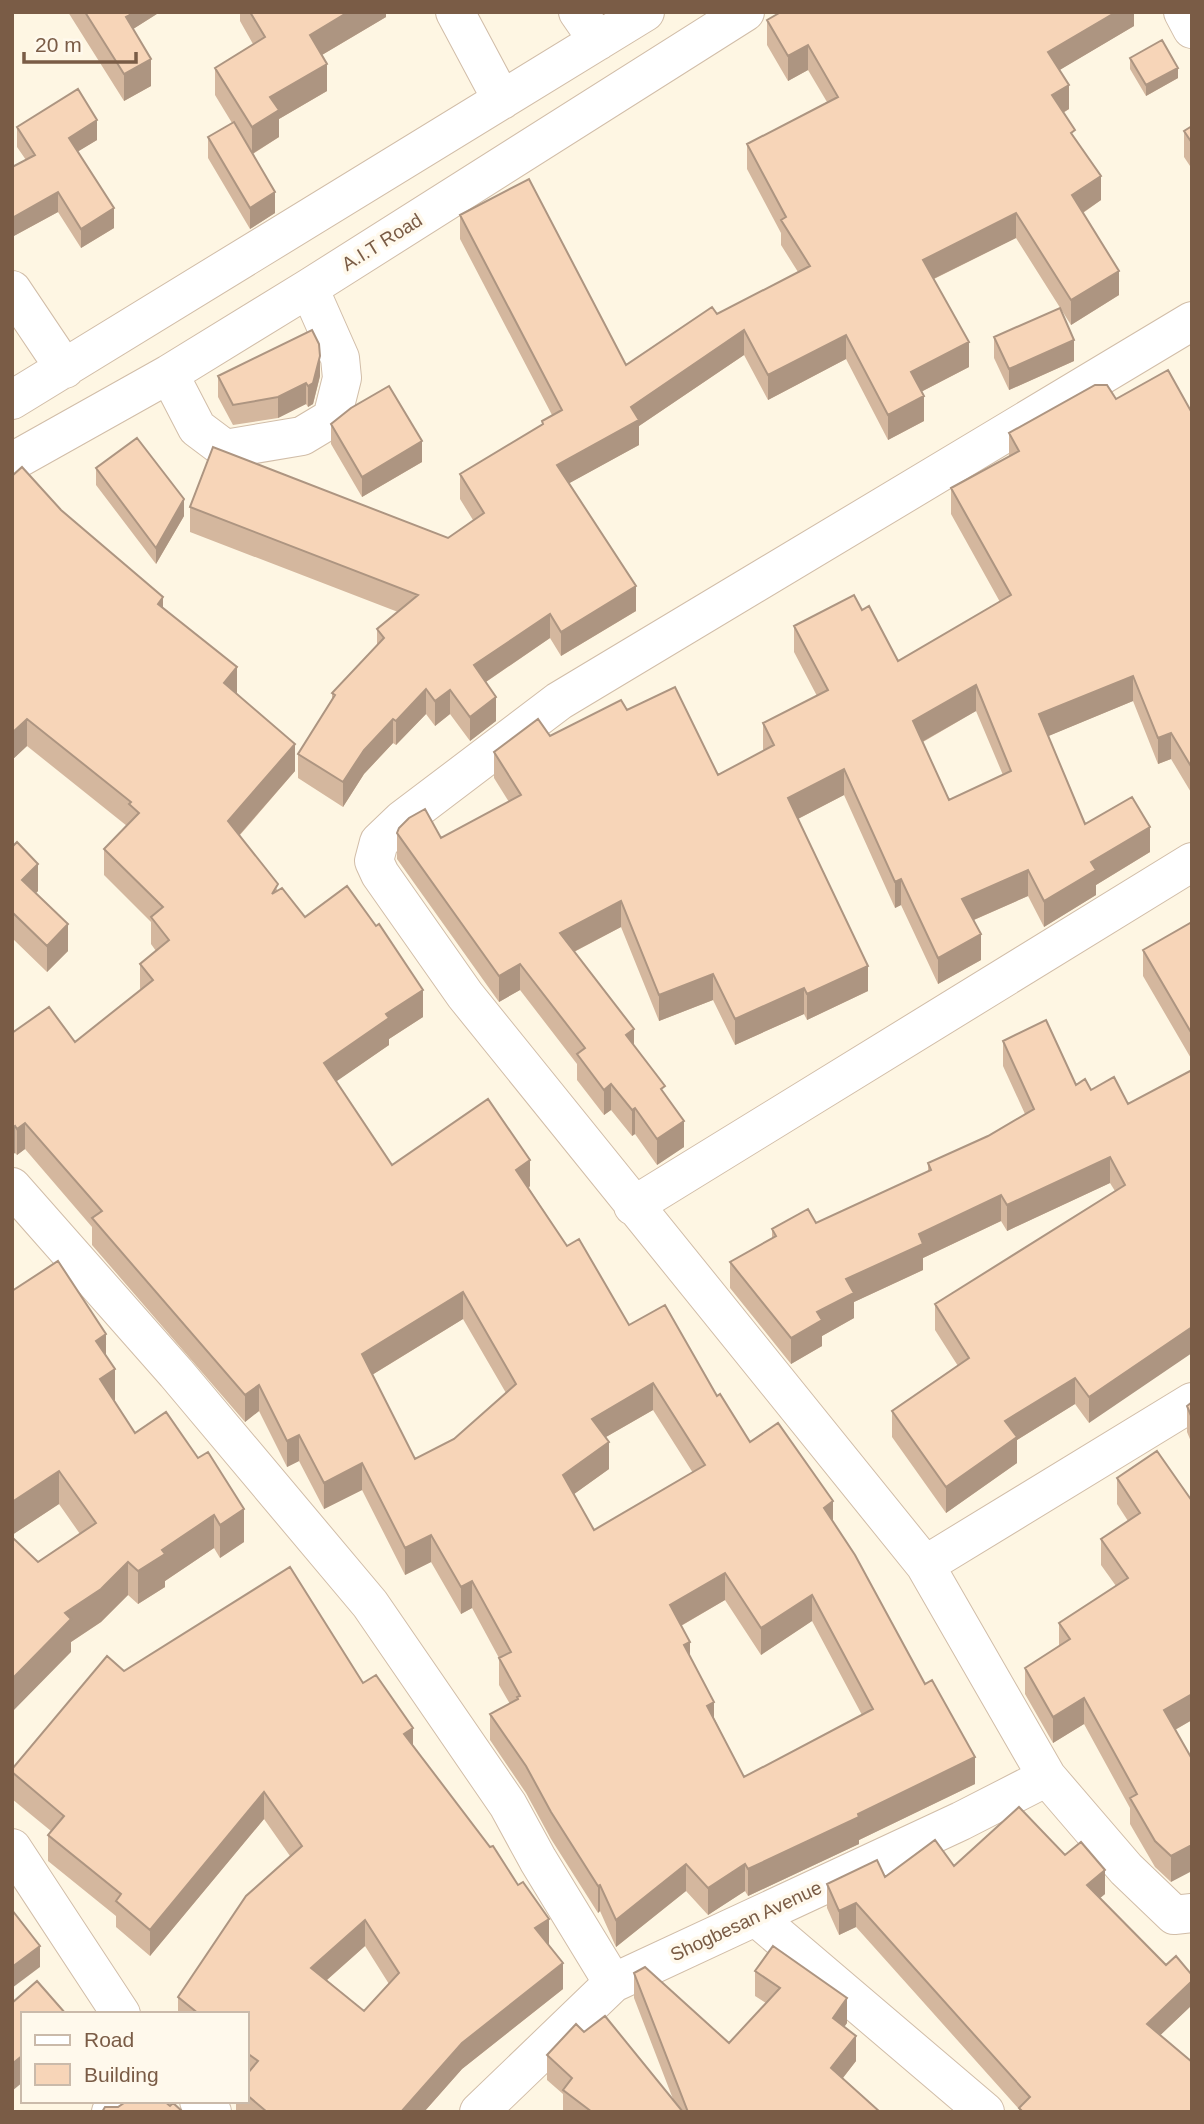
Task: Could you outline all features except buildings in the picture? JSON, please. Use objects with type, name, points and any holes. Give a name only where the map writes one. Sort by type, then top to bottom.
[{"type":"street","points":[[454,12],[502,100]]},
{"type":"street","points":[[12,400],[502,100],[588,27],[645,12]]},
{"type":"street","name":"A.I.T Road","points":[[13,460],[169,374],[745,12]]},
{"type":"street","points":[[1183,12],[1192,29]]},
{"type":"street","points":[[169,374],[197,428],[225,449],[302,436],[332,418],[342,378],[340,358],[309,288]]},
{"type":"street","points":[[12,290],[65,369]]},
{"type":"street","points":[[1192,321],[559,701],[402,820],[379,842],[374,861],[465,995],[925,1565],[1047,1777],[1126,1869],[1174,1915],[1192,1913]]},
{"type":"street","points":[[634,1206],[1192,862]]},
{"type":"street","points":[[12,1187],[176,1373],[370,1604],[508,1805],[538,1860],[613,1983]]},
{"type":"street","points":[[925,1565],[1192,1402]]},
{"type":"street","name":"Shogbesan Avenue","points":[[479,2112],[613,1983],[961,1821],[1047,1777]]},
{"type":"street","points":[[12,1848],[120,2012]]},
{"type":"street","points":[[755,1917],[985,2112]]}]
